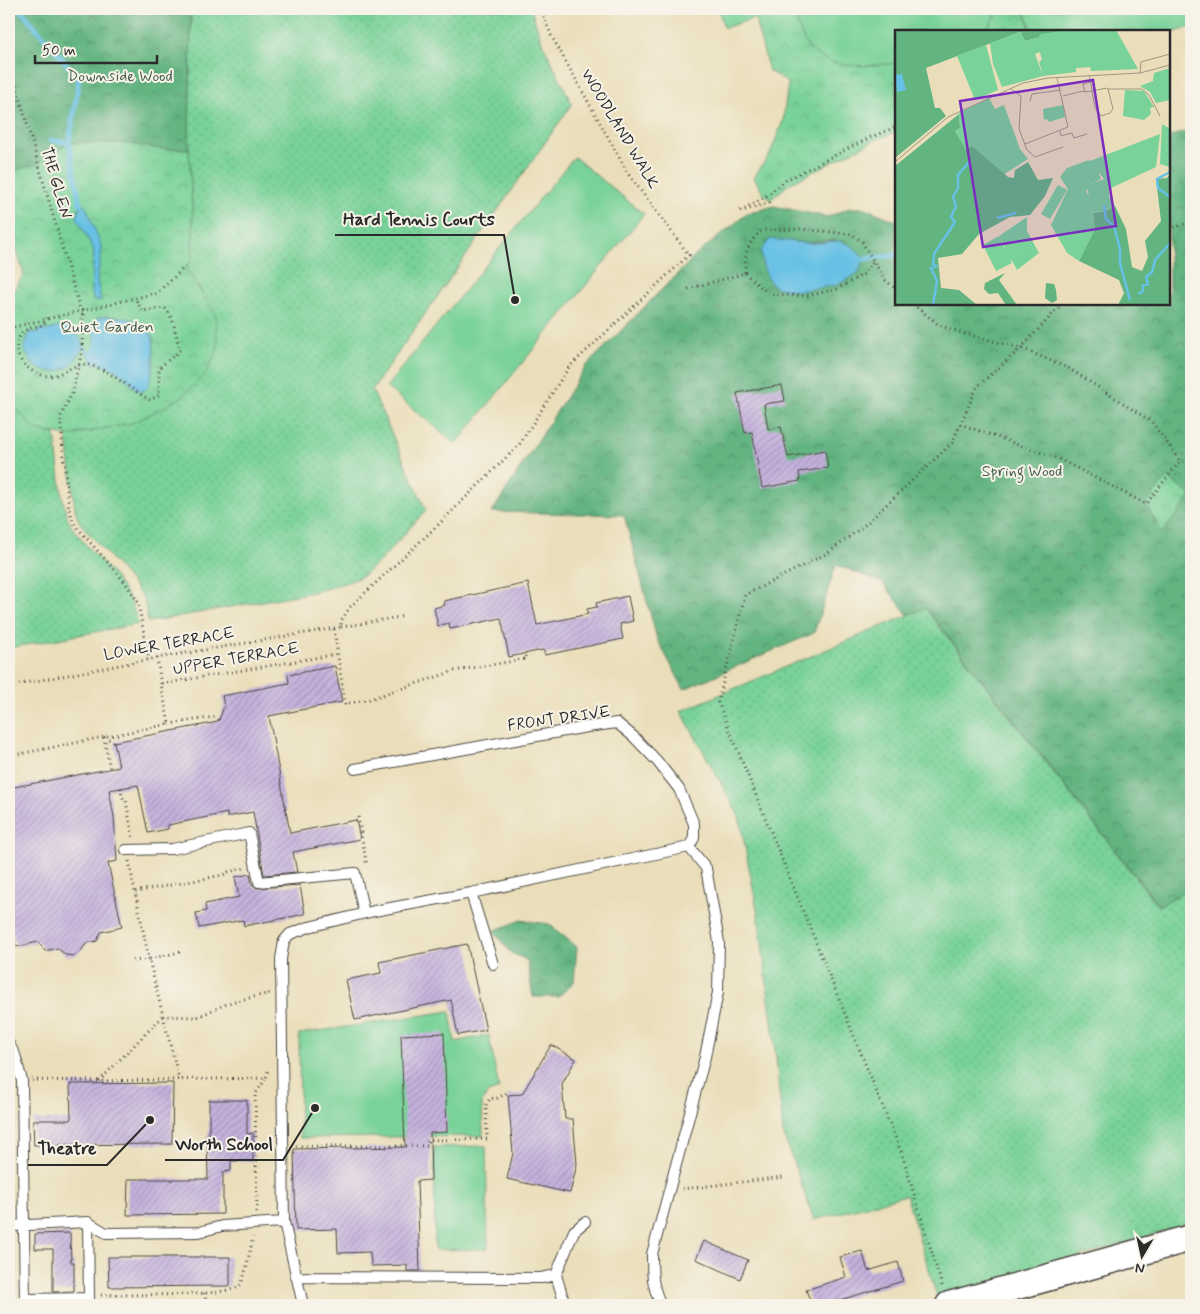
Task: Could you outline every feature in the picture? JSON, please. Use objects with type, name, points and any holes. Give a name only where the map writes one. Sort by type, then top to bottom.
[{"type":"main road","points":[[946,1297],[1191,1238]]},
{"type":"lane","name":"FRONT DRIVE","points":[[355,769],[617,723],[634,736],[657,761],[678,789],[694,824],[694,838],[689,847]]},
{"type":"lane","points":[[127,855],[172,849],[249,834],[260,882],[355,873],[364,913]]},
{"type":"lane","points":[[303,1305],[284,1222],[283,1146],[276,992],[284,941],[290,934],[309,927],[364,913],[471,894],[689,847],[706,868],[719,942],[718,992],[705,1057],[652,1254],[652,1279],[654,1290],[661,1305]]},
{"type":"lane","points":[[471,894],[494,964]]},
{"type":"lane","points":[[9,1044],[15,1056],[22,1081],[25,1302],[89,1298],[88,1222]]},
{"type":"lane","points":[[9,1226],[88,1222],[106,1234],[199,1232],[222,1226],[257,1221],[284,1222]]},
{"type":"lane","points":[[565,1305],[556,1275],[574,1231],[585,1222]]},
{"type":"lane","points":[[296,1277],[541,1278],[556,1275]]},
{"type":"path","name":"WOODLAND WALK","points":[[341,627],[341,621],[350,607],[439,524],[519,445],[569,367],[690,255],[629,175],[551,35],[541,9]]},
{"type":"path","name":"THE GLEN","points":[[9,62],[82,310],[82,351],[72,393],[60,418],[69,509],[75,525],[125,582],[138,602],[149,660]]},
{"type":"path","points":[[772,202],[740,211],[765,198],[786,180],[871,137],[895,128]]},
{"type":"path","points":[[1170,229],[1191,222]]},
{"type":"path","points":[[873,260],[864,274],[837,289],[807,296],[770,294],[745,273],[745,254],[751,241],[762,230],[800,229],[852,234],[862,242],[869,256],[873,260],[885,280],[895,288]]},
{"type":"path","points":[[9,328],[156,293],[185,267]]},
{"type":"path","points":[[688,289],[745,273]]},
{"type":"path","points":[[47,318],[43,325],[32,327],[21,334],[16,344],[21,363],[35,373],[48,376],[60,374],[79,364],[91,366],[105,372],[150,400],[159,395],[159,368],[180,350],[175,336],[176,326],[166,308],[142,311],[135,298]]},
{"type":"path","points":[[915,305],[939,325],[1021,348],[1070,369],[1152,422],[1180,461]]},
{"type":"path","points":[[946,1297],[902,1154],[718,702],[745,596],[828,553],[866,524],[952,443],[977,387],[1021,348],[1061,305]]},
{"type":"path","points":[[960,424],[1059,459],[1146,504],[1180,461]]},
{"type":"path","points":[[1180,461],[1191,461]]},
{"type":"path","name":"LOWER TERRACE","points":[[9,686],[157,658],[405,616]]},
{"type":"path","points":[[334,629],[345,704],[367,700],[454,671],[526,659],[525,654]]},
{"type":"path","name":"UPPER TERRACE","points":[[169,724],[162,684],[338,654]]},
{"type":"path","points":[[157,658],[162,684]]},
{"type":"path","points":[[9,756],[169,724],[215,717],[220,720]]},
{"type":"path","points":[[104,737],[114,742]]},
{"type":"path","points":[[104,737],[110,769]]},
{"type":"path","points":[[121,788],[122,797],[126,801],[132,832]]},
{"type":"path","points":[[358,817],[362,837]]},
{"type":"path","points":[[127,855],[149,959],[179,1078]]},
{"type":"path","points":[[135,892],[223,875],[238,869]]},
{"type":"path","points":[[133,961],[180,952]]},
{"type":"path","points":[[271,1002],[276,992]]},
{"type":"path","points":[[99,1081],[163,1016],[197,1017],[231,1002],[276,992]]},
{"type":"path","points":[[89,1294],[204,1293],[233,1290],[241,1284],[257,1221],[255,1095],[266,1078],[270,1064]]},
{"type":"path","points":[[22,1081],[266,1078]]},
{"type":"path","points":[[283,1146],[428,1146],[428,1140],[487,1139],[486,1106],[490,1098],[496,1099],[507,1093]]},
{"type":"path","points":[[669,1190],[784,1177]]},
{"type":"path","points":[[204,1293],[207,1305]]},
{"type":"green space","name":"Downside Wood","points":[[9,9],[191,9],[189,149],[160,149],[122,143],[69,143],[38,164],[9,172]]},
{"type":"green space","points":[[191,9],[531,9],[542,42],[572,104],[372,390],[426,510],[383,558],[365,574],[354,580],[318,591],[148,622],[144,600],[128,578],[79,522],[75,510],[67,436],[132,423],[201,290],[185,267],[192,260],[193,224],[189,149]]},
{"type":"green space","points":[[718,9],[752,9],[755,18],[724,28]]},
{"type":"green space","points":[[752,9],[1024,9],[1031,30],[895,30],[895,132],[875,140],[789,184],[770,200],[763,193],[754,177],[770,154],[783,121],[788,83],[769,71]]},
{"type":"green space","points":[[792,9],[1000,9],[986,30],[895,30],[895,63],[862,66],[839,64],[818,55],[809,48],[802,36]]},
{"type":"green space","points":[[1024,9],[1191,9],[1191,27],[1170,34],[1170,30],[1032,30]]},
{"type":"green space","name":"Spring Wood","points":[[1191,130],[1191,888],[1159,906],[926,608],[908,615],[882,582],[836,565],[814,633],[684,689],[657,639],[624,515],[492,512],[586,366],[695,256],[746,214],[774,206],[828,217],[849,208],[865,208],[895,221],[895,305],[1170,305],[1170,137]],"holes":[[[835,240],[816,288],[799,291],[789,241],[806,243]]]},
{"type":"green space","name":"Quiet Garden","points":[[69,143],[122,143],[160,149],[189,149],[193,224],[192,260],[185,267],[215,314],[218,348],[205,375],[183,396],[132,423],[67,436],[36,430],[13,405],[9,397],[9,298],[24,274],[9,225],[9,172],[38,164]]},
{"type":"green space","points":[[574,157],[644,214],[456,444],[386,387]]},
{"type":"green space","points":[[9,397],[13,405],[36,430],[55,434],[68,519],[81,539],[111,572],[128,596],[138,624],[9,648]]},
{"type":"green space","points":[[1167,477],[1191,496],[1162,533],[1146,504]]},
{"type":"green space","points":[[925,608],[1158,906],[1191,888],[1191,1223],[938,1300],[906,1195],[814,1220],[783,1133],[774,1038],[758,914],[739,816],[681,711]]},
{"type":"green space","points":[[521,920],[549,924],[577,947],[574,982],[558,997],[533,997],[527,960],[511,953],[493,931]]},
{"type":"green space","points":[[450,1011],[455,1042],[489,1035],[499,1089],[488,1093],[482,1103],[483,1136],[300,1138],[299,1034]]},
{"type":"green space","points":[[486,1146],[488,1249],[435,1250],[434,1147]]},
{"type":"water","points":[[80,204],[86,206],[102,248],[97,280],[101,300],[94,301],[91,292],[94,250],[77,218]]},
{"type":"water","points":[[770,239],[805,243],[843,242],[857,250],[864,259],[858,273],[837,285],[799,291],[777,288],[769,281],[763,266],[761,251]]},
{"type":"water","points":[[106,316],[132,320],[152,335],[154,346],[152,372],[144,391],[138,391],[123,376],[112,369],[92,363],[91,358],[83,349],[69,366],[53,372],[37,367],[24,349],[29,332],[39,333],[38,330],[43,329],[44,331],[67,325],[81,339],[83,346],[91,352],[95,342],[92,326],[97,318]]},
{"type":"building","points":[[782,385],[785,401],[764,404],[768,429],[781,427],[788,457],[825,450],[828,468],[799,472],[800,481],[762,488],[752,432],[745,433],[737,393]]},
{"type":"building","points":[[528,583],[537,625],[588,614],[587,609],[597,607],[596,603],[628,596],[633,621],[620,624],[623,639],[545,655],[543,650],[509,657],[501,618],[450,629],[449,623],[438,626],[434,608],[445,605],[444,601]]},
{"type":"building","points":[[335,666],[342,702],[269,716],[290,833],[356,820],[360,839],[293,852],[297,872],[264,875],[253,812],[227,817],[227,813],[168,825],[168,829],[148,833],[138,785],[109,790],[114,817],[117,861],[108,863],[122,927],[101,932],[97,941],[87,943],[74,956],[66,955],[57,948],[45,951],[38,942],[16,947],[11,926],[9,926],[9,788],[119,767],[114,742],[213,723],[219,720],[224,706],[222,696],[289,683],[288,675]]},
{"type":"building","points":[[250,874],[252,884],[257,888],[300,885],[305,914],[244,926],[243,920],[199,928],[196,913],[206,911],[205,904],[239,897],[235,877]]},
{"type":"building","points":[[467,944],[486,1030],[458,1035],[451,1000],[355,1020],[346,980],[381,973],[379,962]]},
{"type":"building","points":[[444,1033],[447,1132],[430,1133],[431,1180],[417,1181],[420,1271],[407,1271],[407,1265],[371,1266],[370,1252],[338,1253],[337,1229],[296,1230],[294,1149],[405,1147],[401,1035]]},
{"type":"building","points":[[551,1045],[576,1059],[562,1084],[565,1119],[573,1119],[577,1164],[570,1193],[507,1179],[513,1153],[508,1095],[522,1094]]},
{"type":"building","points":[[173,1083],[172,1144],[34,1145],[33,1120],[71,1120],[70,1084]]},
{"type":"building","points":[[209,1100],[247,1100],[247,1134],[253,1133],[253,1161],[231,1161],[231,1171],[223,1172],[223,1214],[127,1215],[128,1179],[172,1179],[172,1181],[174,1179],[208,1179],[207,1135],[209,1134]]},
{"type":"building","points":[[70,1233],[71,1262],[74,1262],[74,1291],[53,1292],[53,1249],[35,1249],[35,1234]]},
{"type":"building","points":[[704,1241],[748,1260],[740,1279],[696,1259]]},
{"type":"building","points":[[862,1251],[868,1271],[898,1262],[903,1281],[824,1305],[812,1305],[806,1290],[846,1277],[840,1257]]},
{"type":"building","points":[[108,1257],[230,1257],[230,1286],[109,1287]]},
{"type":"waterway","points":[[20,9],[79,79],[69,143],[80,204]]},
{"type":"waterway","points":[[51,140],[69,143]]},
{"type":"waterway","points":[[864,259],[895,255]]},
{"type":"place","name":"Hard Tennis Courts","points":[[515,300]]},
{"type":"place","name":"Worth School","points":[[315,1108]]},
{"type":"place","name":"Theatre","points":[[150,1120]]}]
